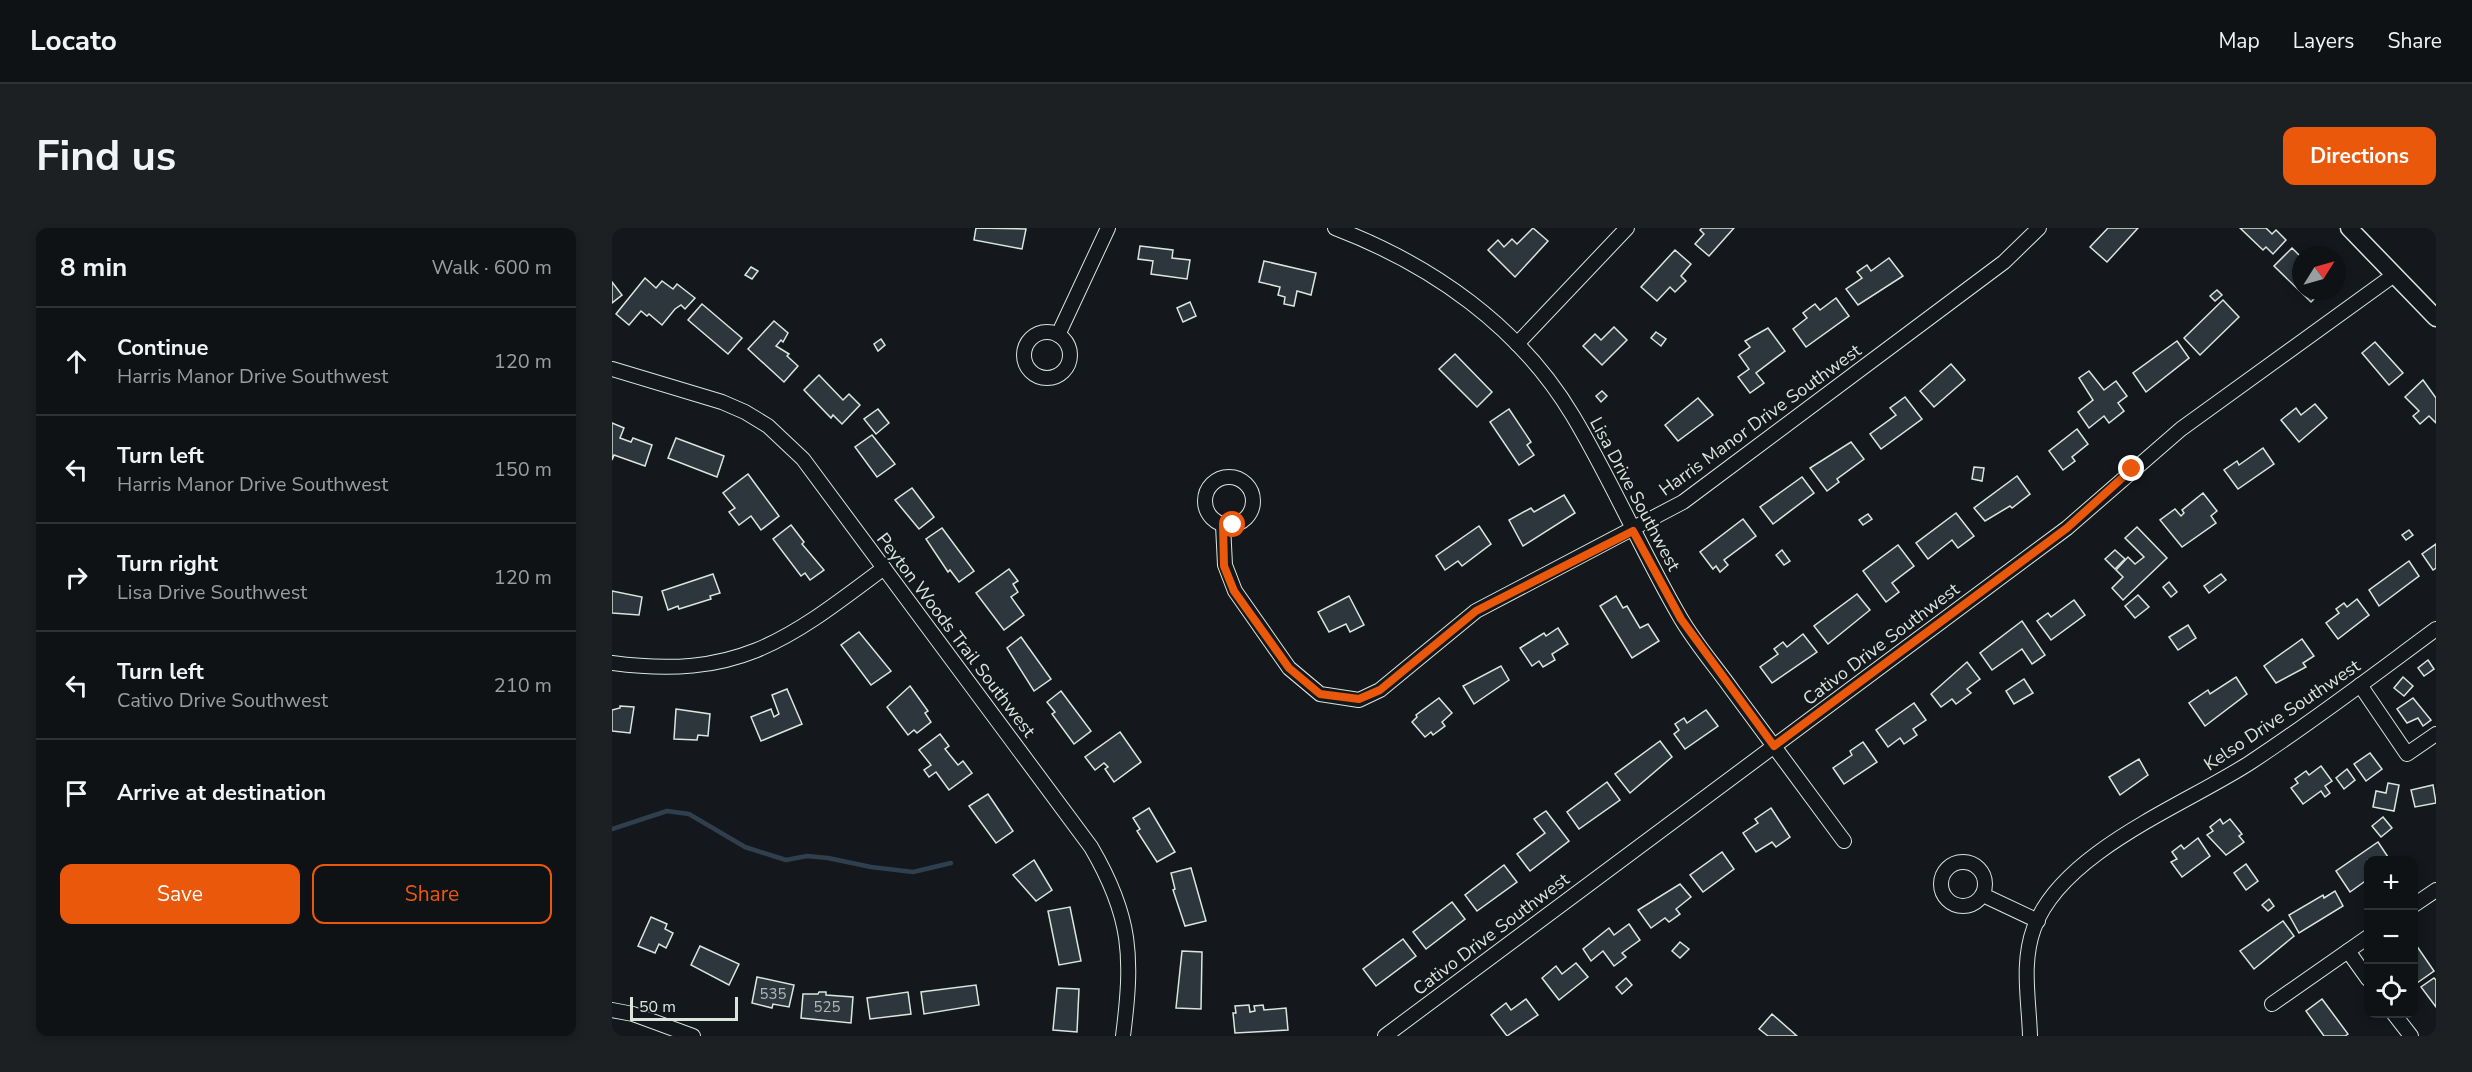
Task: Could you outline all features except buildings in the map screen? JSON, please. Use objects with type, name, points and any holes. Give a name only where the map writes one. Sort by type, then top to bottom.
[{"type":"street","points":[[1058,334],[1108,228]]},
{"type":"street","name":"Lisa Drive Southwest","points":[[1335,228],[1370,234],[1448,285],[1484,313],[1517,344],[1547,378],[1573,416],[1681,619],[1844,841]]},
{"type":"street","points":[[1517,344],[1627,228]]},
{"type":"street","name":"Harris Manor Drive Southwest","points":[[1223,525],[1224,566],[1234,591],[1289,668],[1320,694],[1359,699],[1380,690],[1476,611],[1633,531],[1693,495],[2004,262],[2039,228]]},
{"type":"street","points":[[2349,228],[2436,318]]},
{"type":"street","name":"Cativo Drive Southwest","points":[[1385,1036],[2067,528],[2181,429],[2394,275]]},
{"type":"street","name":"Peyton Woods Trail Southwest","points":[[612,369],[722,402],[768,426],[803,459],[1091,847],[1111,881],[1124,919],[1130,961],[1123,1036]]},
{"type":"street","points":[[612,663],[647,668],[683,668],[718,663],[748,654],[805,627],[884,568]]},
{"type":"street","name":"Kelso Drive Southwest","points":[[2030,1036],[2026,965],[2038,921],[2063,883],[2142,824],[2250,763],[2436,628]]},
{"type":"street","points":[[2360,685],[2407,754],[2436,734]]},
{"type":"street","points":[[2418,902],[2436,890]]},
{"type":"street","points":[[1983,895],[2038,921]]},
{"type":"street","points":[[2272,1004],[2364,940]]},
{"type":"street","points":[[2343,955],[2364,975]]},
{"type":"street","points":[[612,1010],[633,1014],[693,1036]]},
{"type":"street","points":[[2397,1018],[2411,1036]]},
{"type":"waterway","points":[[612,829],[667,811],[689,814],[745,847],[786,860],[807,856],[913,872],[951,863]]},
{"type":"route","points":[[1233,525],[1223,525],[1224,566],[1234,591],[1289,668],[1320,694],[1359,699],[1380,690],[1476,611],[1633,531],[1681,619],[1774,746],[2067,528],[2132,469]]}]
